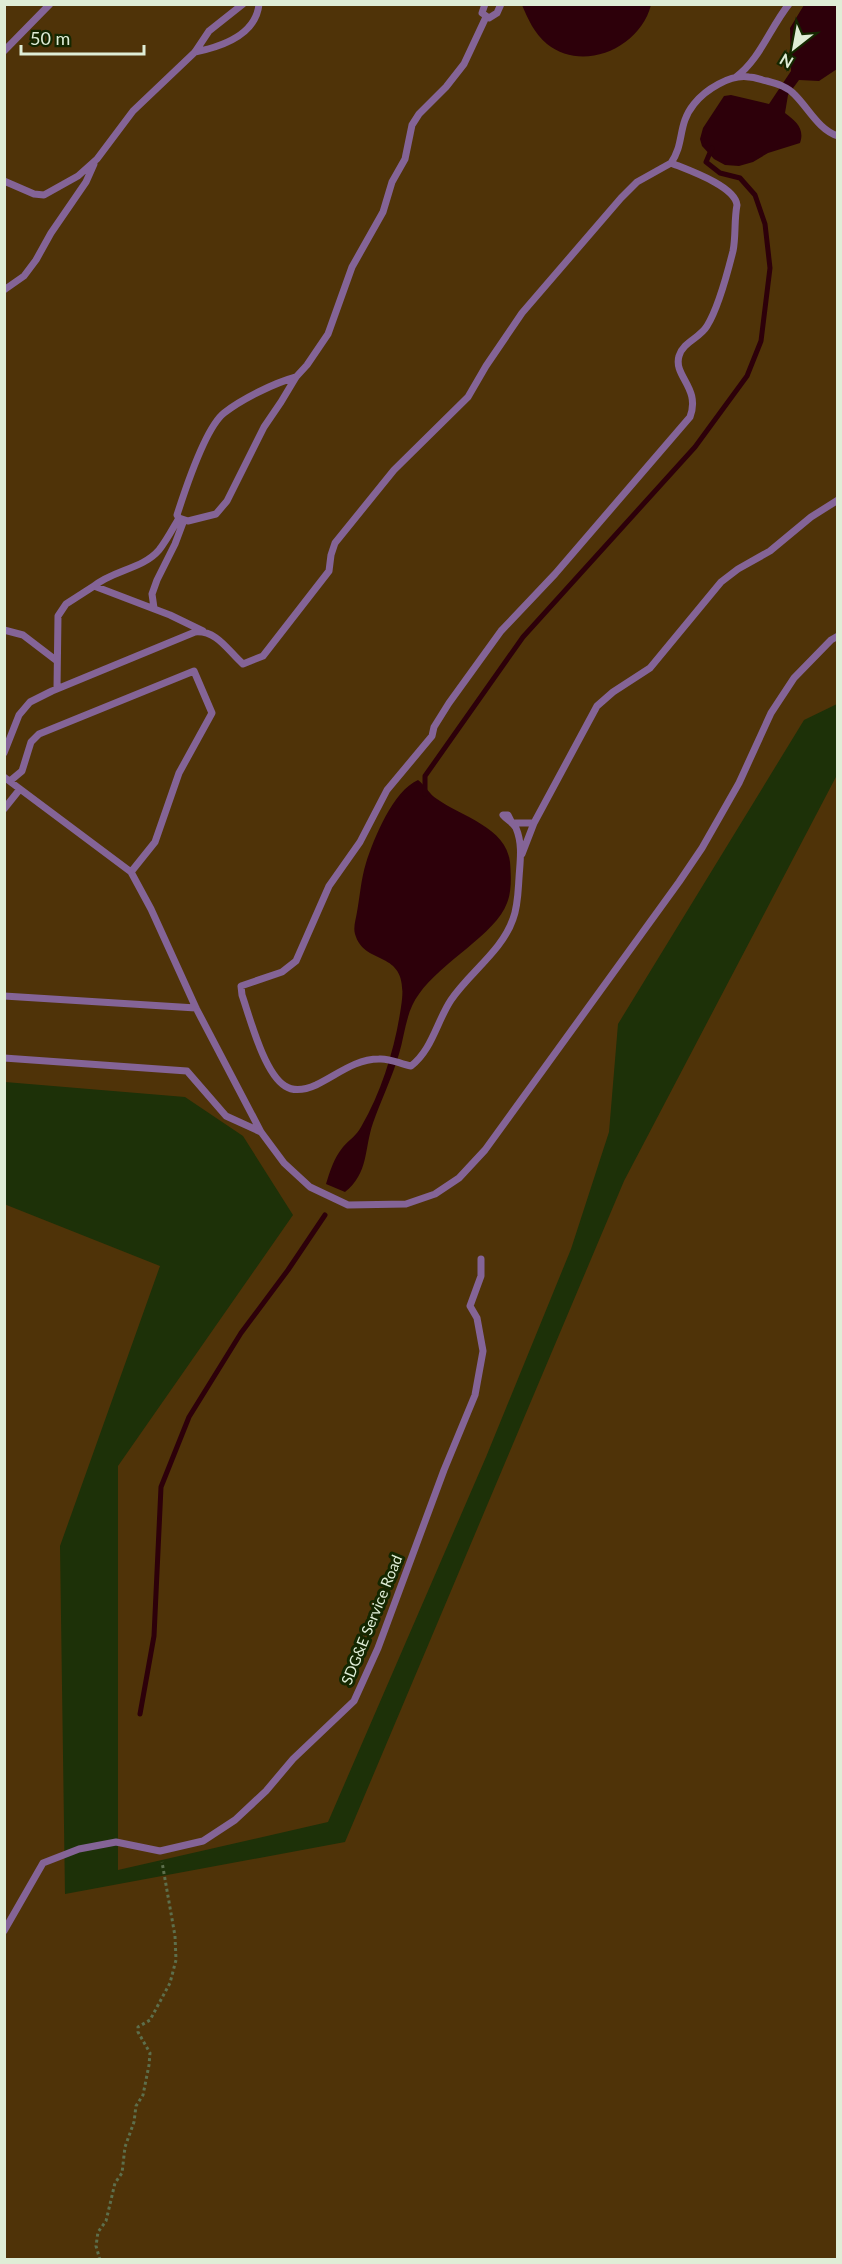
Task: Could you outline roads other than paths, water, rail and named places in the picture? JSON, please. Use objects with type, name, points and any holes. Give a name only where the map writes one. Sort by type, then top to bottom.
[{"type":"lane","points":[[4,51],[50,4]]},
{"type":"lane","points":[[4,291],[24,276],[36,260],[51,233],[86,182],[97,159],[133,111],[195,52],[209,31],[243,4]]},
{"type":"lane","points":[[195,52],[226,45],[237,38],[248,28],[260,4]]},
{"type":"lane","points":[[485,4],[482,13],[486,17],[493,17],[501,4]]},
{"type":"lane","points":[[734,79],[749,68],[789,4]]},
{"type":"lane","points":[[296,377],[283,381],[224,413],[202,450],[177,515],[181,519],[197,519],[216,514],[222,509],[264,427],[296,377],[328,334],[352,267],[383,212],[392,182],[405,159],[412,125],[419,114],[446,87],[464,64],[486,17]]},
{"type":"lane","points":[[94,586],[154,608],[204,632],[226,645],[243,664],[263,656],[329,571],[335,543],[394,470],[468,397],[486,366],[538,294],[629,190],[645,177],[671,163],[677,154],[682,125],[694,104],[705,92],[734,79],[747,76],[777,84],[795,94],[823,128],[837,136]]},
{"type":"lane","points":[[4,181],[34,194],[44,195],[78,176],[97,159]]},
{"type":"lane","points":[[671,163],[721,187],[736,199],[737,205],[733,249],[708,325],[681,350],[678,357],[680,369],[694,401],[690,417],[555,574],[501,631],[449,703],[434,727],[432,736],[387,790],[360,843],[329,886],[296,961],[282,972],[241,986],[242,995],[269,1065],[284,1085],[303,1089],[350,1066],[377,1059],[386,1059],[411,1066],[417,1062],[434,1036],[443,1012],[460,987],[505,935],[513,920],[522,855],[534,823],[597,706],[650,668],[721,582],[738,569],[770,551],[811,517],[837,500]]},
{"type":"lane","points":[[57,688],[58,616],[66,604],[102,579],[134,566],[159,550],[181,519]]},
{"type":"lane","points":[[154,608],[152,594],[154,587],[175,544],[181,519]]},
{"type":"lane","points":[[4,630],[23,635],[57,661]]},
{"type":"lane","points":[[4,753],[19,715],[30,702],[57,688],[195,632],[204,632]]},
{"type":"lane","points":[[131,872],[155,842],[179,772],[212,713],[194,671],[39,734],[31,742],[22,771],[7,779],[131,872],[151,909],[196,1008],[261,1132],[284,1163],[310,1187],[348,1205],[406,1204],[435,1194],[459,1178],[485,1150],[702,849],[739,783],[771,712],[794,678],[837,636]]},
{"type":"lane","points":[[4,809],[20,789]]},
{"type":"lane","points":[[522,855],[516,828],[512,823],[534,823]]},
{"type":"lane","points":[[4,996],[196,1008]]},
{"type":"lane","points":[[4,1058],[187,1071],[226,1116],[261,1132]]},
{"type":"lane","name":"SDG&E Service Road","points":[[4,1931],[43,1863],[79,1849],[116,1842],[160,1851],[202,1841],[235,1820],[266,1791],[293,1759],[354,1701],[378,1648],[444,1470],[475,1395],[483,1351],[477,1318],[470,1306],[481,1276],[481,1259]]},
{"type":"waterway","points":[[425,794],[425,776],[523,637],[695,447],[747,376],[761,341],[770,268],[765,224],[755,195],[740,178],[720,173],[706,162],[712,148]]},
{"type":"waterway","points":[[140,1714],[154,1636],[161,1487],[189,1417],[241,1333],[325,1215]]}]
